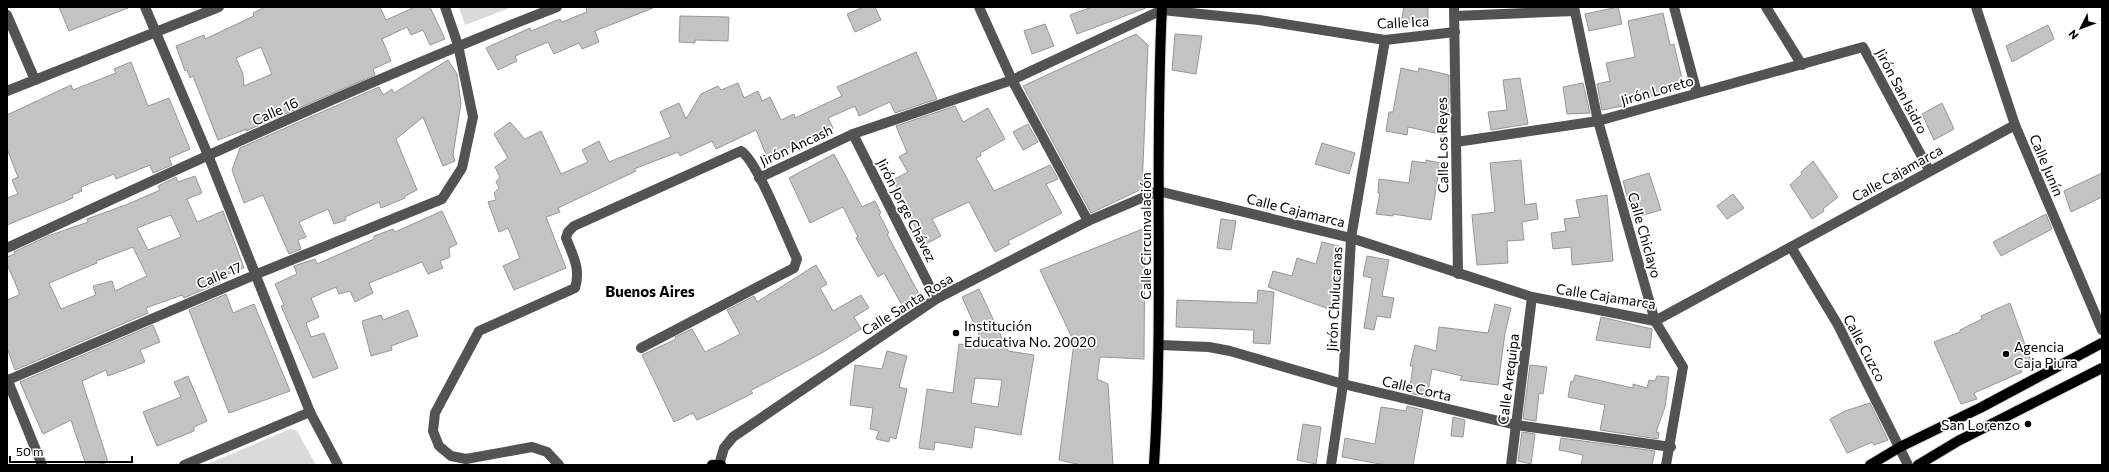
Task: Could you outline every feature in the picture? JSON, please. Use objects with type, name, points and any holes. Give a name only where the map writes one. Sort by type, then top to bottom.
[{"type":"main road","name":"Calle Circunvalación","points":[[1154,465],[1160,345],[1158,191],[1162,8]]},
{"type":"main road","points":[[1870,465],[1900,447],[1982,407],[2102,343]]},
{"type":"main road","points":[[1918,465],[1958,442],[2102,368]]},
{"type":"main road","points":[[712,465],[720,465]]},
{"type":"street","points":[[145,7],[257,274],[310,412],[338,465]]},
{"type":"street","points":[[7,91],[219,7]]},
{"type":"street","points":[[445,7],[458,45]]},
{"type":"street","name":"Calle 16","points":[[7,248],[208,156],[458,45],[557,7]]},
{"type":"street","points":[[979,7],[1012,80],[1088,221]]},
{"type":"street","points":[[1674,7],[1697,93]]},
{"type":"street","points":[[1766,7],[1802,65]]},
{"type":"street","name":"Calle Junín","points":[[1976,7],[2015,125],[2102,330]]},
{"type":"street","name":"Jirón Ancash","points":[[559,465],[547,452],[532,446],[466,459],[451,456],[439,446],[434,431],[435,413],[479,331],[575,288],[579,277],[578,267],[566,238],[568,232],[574,226],[741,151],[747,155],[759,178],[853,134],[1012,80],[1162,8]]},
{"type":"street","name":"Calle Ica","points":[[1162,8],[1259,20],[1385,40],[1455,32]]},
{"type":"street","points":[[1454,12],[1574,9]]},
{"type":"street","name":"Calle Chiclayo","points":[[1574,9],[1598,121],[1655,321],[1683,367],[1671,447],[1666,465]]},
{"type":"street","name":"Calle Los Reyes","points":[[1454,12],[1458,274]]},
{"type":"street","points":[[7,15],[35,80]]},
{"type":"street","name":"Jirón Chulucanas","points":[[1331,465],[1342,384],[1351,238],[1385,40]]},
{"type":"street","name":"Calle 17","points":[[7,380],[257,274],[442,199],[462,168],[473,117],[458,45]]},
{"type":"street","name":"Jirón Loreto","points":[[1456,142],[1598,121],[1863,47]]},
{"type":"street","name":"Jirón San Isidro","points":[[1863,47],[1929,170]]},
{"type":"street","name":"Calle Cajamarca","points":[[1158,191],[1351,238],[1532,298],[1655,321],[1889,195],[1929,170],[2015,125]]},
{"type":"street","name":"Jirón Jorge Chávez","points":[[853,134],[936,299]]},
{"type":"street","points":[[641,348],[794,268],[797,259],[759,178]]},
{"type":"street","name":"Calle Santa Rosa","points":[[720,465],[724,448],[733,436],[936,299],[1088,221],[1158,191]]},
{"type":"street","name":"Calle Cuzco","points":[[1791,247],[1838,325],[1908,465]]},
{"type":"street","name":"Calle Arequipa","points":[[1511,465],[1532,298]]},
{"type":"street","name":"Calle Corta","points":[[1160,345],[1209,347],[1230,351],[1342,384],[1516,425],[1671,447]]},
{"type":"street","points":[[7,380],[42,465]]},
{"type":"street","points":[[184,465],[310,412]]},
{"type":"shaded area","points":[[459,7],[512,7],[465,25]]},
{"type":"shaded area","points":[[290,429],[297,431],[316,465],[205,465]]},
{"type":"building","points":[[59,7],[127,7],[128,8],[69,31]]},
{"type":"building","points":[[265,7],[380,7],[386,20],[415,7],[430,7],[445,39],[430,45],[423,30],[411,35],[407,27],[382,39],[391,61],[373,69],[375,75],[246,131],[247,129],[218,140],[193,76],[190,78],[187,70],[185,71],[176,46],[204,35],[205,39],[254,16],[253,13]],"holes":[[[261,47],[272,74],[244,86],[243,74],[236,58]]]},
{"type":"building","points":[[586,7],[653,8],[595,31],[599,42],[582,49],[579,43],[554,54],[548,42],[515,56],[517,61],[498,70],[486,48],[530,28],[531,31],[560,19],[562,22],[587,12]]},
{"type":"building","points":[[864,7],[875,7],[881,20],[855,32],[847,14]]},
{"type":"building","points":[[1092,7],[1146,8],[1077,34],[1070,15]]},
{"type":"building","points":[[1404,7],[1428,7],[1428,24],[1401,22]]},
{"type":"building","points":[[1618,7],[1622,24],[1589,31],[1585,14]]},
{"type":"building","points":[[1663,13],[1670,45],[1674,44],[1684,88],[1628,102],[1628,105],[1602,110],[1597,84],[1610,81],[1606,63],[1635,57],[1628,21]]},
{"type":"building","points":[[680,16],[729,17],[728,41],[695,40],[695,43],[679,42]]},
{"type":"building","points":[[1045,24],[1054,46],[1032,54],[1024,31]]},
{"type":"building","points":[[2048,25],[2054,39],[2012,62],[2006,46]]},
{"type":"building","points":[[1136,34],[1148,45],[1142,189],[1091,213],[1023,86]]},
{"type":"building","points":[[1175,34],[1202,36],[1196,74],[1172,70]]},
{"type":"building","points":[[916,52],[937,99],[895,113],[890,102],[859,116],[855,106],[828,118],[833,128],[767,157],[756,130],[716,149],[712,141],[680,156],[678,152],[634,169],[636,171],[558,208],[560,212],[546,217],[566,268],[514,290],[503,266],[520,258],[508,228],[499,232],[488,202],[496,200],[494,193],[499,188],[496,182],[500,177],[495,167],[508,158],[494,134],[510,122],[525,139],[541,131],[561,174],[588,162],[582,150],[599,141],[609,162],[671,137],[660,112],[679,103],[686,119],[701,94],[718,86],[721,90],[738,83],[744,98],[758,91],[762,101],[770,97],[781,120],[794,114],[795,118],[842,96],[837,87]]},
{"type":"building","points":[[448,60],[457,74],[461,103],[453,155],[455,161],[443,166],[423,117],[396,139],[417,190],[405,196],[405,198],[381,208],[379,202],[345,217],[346,220],[334,224],[328,209],[299,222],[306,237],[298,240],[301,249],[289,254],[263,195],[244,203],[232,170],[240,148],[379,87],[383,95],[392,89],[394,93]]},
{"type":"building","points":[[131,62],[148,106],[169,98],[190,149],[169,158],[172,165],[153,173],[150,165],[116,179],[114,174],[81,187],[82,191],[72,195],[73,198],[7,225],[7,198],[18,194],[12,180],[18,177],[7,149],[7,115],[71,85],[73,90],[116,73],[114,69]]},
{"type":"building","points":[[1401,68],[1418,72],[1419,68],[1449,75],[1449,103],[1445,135],[1408,127],[1407,135],[1386,131],[1389,112],[1393,112]]},
{"type":"building","points":[[1520,78],[1528,124],[1491,130],[1488,112],[1507,110],[1503,80]]},
{"type":"building","points":[[1583,83],[1590,113],[1567,114],[1563,87]]},
{"type":"building","points":[[1942,103],[1954,129],[1934,140],[1922,114]]},
{"type":"building","points":[[955,106],[963,122],[988,108],[1005,139],[980,153],[981,156],[976,158],[994,191],[1050,165],[1058,179],[1046,184],[1062,213],[1008,241],[1010,244],[995,252],[969,202],[932,219],[941,236],[924,245],[893,180],[908,172],[899,157],[907,152],[896,126]]},
{"type":"building","points":[[1028,124],[1038,142],[1023,150],[1013,132]]},
{"type":"building","points":[[1322,143],[1355,153],[1349,174],[1315,164]]},
{"type":"building","points":[[834,154],[862,207],[875,201],[881,213],[879,214],[889,233],[887,234],[921,298],[903,307],[884,273],[878,277],[856,238],[858,237],[843,207],[810,223],[789,178]]},
{"type":"building","points":[[1426,160],[1440,163],[1431,220],[1393,214],[1393,216],[1376,214],[1380,193],[1378,193],[1379,179],[1409,183],[1412,161],[1426,163]]},
{"type":"building","points":[[1521,160],[1525,205],[1536,203],[1538,219],[1522,222],[1524,240],[1507,241],[1508,263],[1477,265],[1472,215],[1495,212],[1490,163]]},
{"type":"building","points":[[1813,161],[1838,197],[1823,209],[1824,211],[1812,219],[1790,185]]},
{"type":"building","points":[[1649,173],[1661,210],[1633,218],[1623,181]]},
{"type":"building","points":[[2102,173],[2102,197],[2071,212],[2064,191]]},
{"type":"building","points":[[195,176],[202,193],[187,199],[197,222],[223,211],[244,268],[219,277],[221,282],[184,298],[182,295],[146,308],[148,313],[15,370],[7,348],[7,300],[19,295],[19,292],[7,264],[7,257],[15,254],[14,252],[48,236],[88,222],[87,219],[160,190],[158,186],[176,177],[178,182]],"holes":[[[171,215],[181,237],[148,250],[137,228]],[[133,247],[147,276],[115,291],[112,281],[93,286],[96,295],[61,309],[49,283],[97,263],[96,261]]]},
{"type":"building","points":[[1733,194],[1744,208],[1727,219],[1717,206]]},
{"type":"building","points":[[1607,195],[1613,261],[1572,265],[1571,247],[1553,249],[1551,233],[1566,231],[1564,219],[1580,217],[1576,200]]},
{"type":"building","points":[[442,211],[457,244],[449,248],[450,257],[440,261],[443,268],[428,274],[422,262],[369,283],[373,293],[355,302],[350,291],[339,294],[336,287],[311,298],[319,317],[306,323],[311,337],[324,333],[338,368],[313,378],[281,306],[284,305],[275,284],[297,274],[294,266],[315,259],[317,264],[374,239],[374,236],[393,229],[395,232]]},
{"type":"building","points":[[2046,214],[2052,229],[2001,256],[1993,242]]},
{"type":"building","points":[[1221,219],[1236,221],[1231,250],[1217,248]]},
{"type":"building","points":[[1145,228],[1144,359],[1100,357],[1097,379],[1108,384],[1113,465],[1081,465],[1059,460],[1074,342],[1040,270]]},
{"type":"building","points":[[1322,242],[1342,247],[1335,270],[1339,272],[1329,309],[1268,287],[1273,271],[1292,276],[1297,258],[1316,264]]},
{"type":"building","points":[[1367,256],[1389,260],[1382,296],[1394,298],[1390,318],[1377,316],[1374,330],[1364,328],[1372,278],[1363,276]]},
{"type":"building","points":[[816,265],[827,284],[820,288],[833,311],[861,295],[869,308],[854,317],[861,329],[820,354],[750,391],[753,393],[715,412],[697,420],[693,413],[674,422],[642,355],[676,339],[675,337],[692,329],[705,352],[725,342],[740,334],[727,310],[754,296],[757,302]]},
{"type":"building","points":[[979,289],[1008,351],[1034,355],[1021,435],[975,427],[972,448],[935,442],[934,450],[919,448],[927,389],[953,393],[959,344],[985,348],[962,297]],"holes":[[[975,378],[1002,380],[998,407],[971,403]]]},
{"type":"building","points":[[1258,290],[1274,292],[1270,344],[1253,343],[1254,330],[1176,327],[1177,300],[1257,303]]},
{"type":"building","points":[[226,294],[233,313],[254,304],[290,391],[229,413],[189,310]]},
{"type":"building","points":[[2010,303],[2032,364],[2021,369],[2022,372],[1974,393],[1977,399],[1961,404],[1934,342],[1960,332],[1960,330],[1982,319],[1981,316]]},
{"type":"building","points":[[1495,304],[1511,308],[1505,333],[1498,385],[1460,380],[1462,376],[1432,369],[1427,397],[1409,393],[1413,366],[1410,366],[1415,345],[1436,351],[1439,327],[1488,333]]},
{"type":"building","points":[[408,310],[418,336],[391,346],[392,350],[371,356],[362,321],[381,315],[383,320]]},
{"type":"building","points":[[1601,317],[1652,329],[1650,348],[1596,340]]},
{"type":"building","points":[[153,325],[160,342],[140,350],[145,362],[108,376],[106,370],[82,381],[108,462],[98,465],[86,465],[71,420],[43,434],[20,382]]},
{"type":"building","points":[[887,351],[907,356],[899,387],[907,389],[896,439],[890,437],[889,442],[876,439],[879,431],[870,429],[873,408],[850,405],[855,365],[882,369]]},
{"type":"building","points":[[1530,365],[1547,367],[1543,394],[1539,393],[1536,421],[1523,419]]},
{"type":"building","points":[[1575,375],[1633,388],[1633,384],[1647,388],[1649,380],[1655,381],[1657,376],[1669,377],[1665,407],[1656,432],[1659,433],[1658,439],[1600,430],[1605,405],[1568,397],[1571,381],[1573,382]]},
{"type":"building","points":[[188,376],[207,421],[194,427],[194,431],[157,446],[143,412],[181,397],[174,382]]},
{"type":"building","points":[[1870,403],[1888,440],[1874,445],[1872,442],[1847,453],[1830,419],[1845,411]]},
{"type":"building","points":[[1407,406],[1423,410],[1413,465],[1386,465],[1342,457],[1345,438],[1375,444],[1381,407],[1406,411]]},
{"type":"building","points":[[1453,417],[1465,420],[1463,437],[1451,436]]},
{"type":"building","points":[[1303,424],[1321,427],[1316,464],[1297,460]]},
{"type":"building","points":[[1522,432],[1535,434],[1531,464],[1518,461]]},
{"type":"building","points":[[1561,438],[1655,451],[1652,465],[1581,465],[1583,455],[1559,450]]},
{"type":"place","name":"Institución Educativa No. 20020","points":[[956,333]]},
{"type":"place","name":"Agencia Caja Piura","points":[[2006,354]]},
{"type":"place","name":"San Lorenzo","points":[[2028,424]]},
{"type":"district","name":"Buenos Aires","points":[[650,291]]}]
